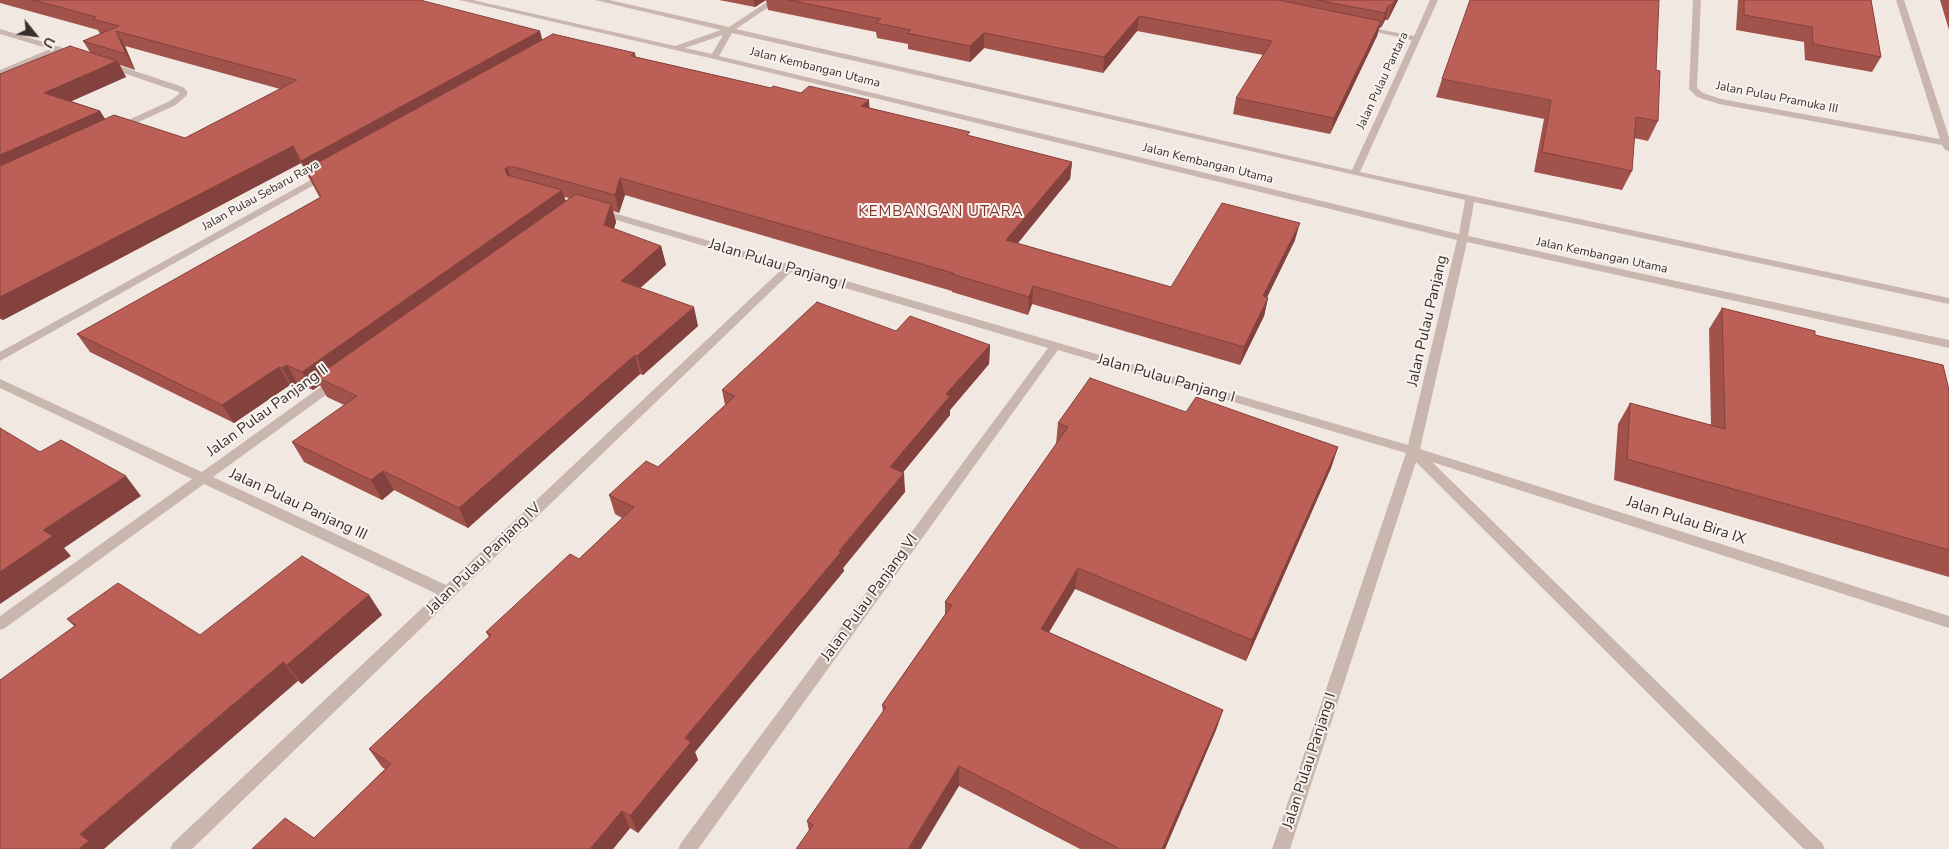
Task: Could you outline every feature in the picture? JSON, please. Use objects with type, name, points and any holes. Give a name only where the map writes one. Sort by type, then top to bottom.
[{"type":"street","name":"Jalan Kembangan Utama","points":[[463,0],[714,57],[1463,238],[1949,344]]},
{"type":"street","name":"Jalan Kembangan Utama","points":[[599,0],[1354,174],[1949,301]]},
{"type":"street","points":[[675,48],[730,30],[775,0]]},
{"type":"street","name":"Jalan Pulau Pantara","points":[[1354,174],[1434,0]]},
{"type":"street","name":"Jalan Pulau Pramuka III","points":[[1696,0],[1693,89],[1700,95],[1718,101],[1948,145]]},
{"type":"street","points":[[1900,0],[1948,145]]},
{"type":"street","points":[[1354,26],[1416,38]]},
{"type":"street","points":[[572,36],[586,28]]},
{"type":"street","points":[[714,57],[730,30]]},
{"type":"street","points":[[0,31],[86,58]]},
{"type":"street","points":[[0,73],[58,49]]},
{"type":"street","points":[[96,62],[183,91],[183,95],[173,103],[112,131]]},
{"type":"street","name":"Jalan Pulau Sebaru Raya","points":[[0,357],[339,167]]},
{"type":"street","name":"Jalan Pulau Panjang","points":[[1414,451],[1463,238],[1470,198]]},
{"type":"street","name":"Jalan Pulau Panjang I","points":[[590,209],[1054,347],[1414,451],[1281,849]]},
{"type":"street","name":"Jalan Pulau Panjang IV","points":[[178,849],[789,268]]},
{"type":"street","name":"Jalan Pulau Panjang VI","points":[[687,849],[1054,347]]},
{"type":"street","name":"Jalan Pulau Panjang II","points":[[0,624],[347,374]]},
{"type":"street","name":"Jalan Pulau Panjang III","points":[[0,383],[448,592]]},
{"type":"street","points":[[1414,451],[1816,849]]},
{"type":"street","name":"Jalan Pulau Bira IX","points":[[1414,451],[1949,622]]},
{"type":"building","points":[[33,0],[420,0],[540,31],[301,161],[293,146],[0,297],[0,166],[114,115],[185,138],[297,80],[116,31],[126,54],[83,41],[119,26],[92,19],[96,17]]},
{"type":"building","points":[[789,0],[1278,0],[1381,21],[1334,118],[1236,98],[1272,41],[1139,16],[1104,57],[984,33],[970,46],[907,33],[911,30],[876,23],[881,19]]},
{"type":"building","points":[[1317,0],[1395,0],[1392,5],[1389,5],[1385,13]]},
{"type":"building","points":[[1470,0],[1659,0],[1656,70],[1660,71],[1658,121],[1636,117],[1632,171],[1542,152],[1551,100],[1442,79]]},
{"type":"building","points":[[1744,0],[1871,0],[1881,57],[1813,44],[1812,27],[1744,15]]},
{"type":"building","points":[[553,34],[635,53],[631,56],[771,88],[773,86],[801,93],[809,86],[869,100],[861,106],[970,132],[967,135],[1072,162],[1006,240],[1171,287],[1222,203],[1300,223],[1263,296],[1268,298],[1244,347],[1033,286],[1029,297],[953,273],[620,178],[615,195],[514,167],[507,167],[505,169],[507,175],[562,190],[302,372],[287,365],[282,368],[279,367],[222,405],[77,334],[321,197],[306,169]]},
{"type":"building","points":[[70,46],[117,61],[44,93],[100,111],[0,155],[0,74]]},
{"type":"building","points":[[576,194],[611,204],[604,225],[661,246],[621,281],[694,307],[637,356],[635,355],[459,508],[383,471],[371,480],[292,442],[357,396],[316,377]]},
{"type":"building","points":[[817,302],[896,331],[910,316],[990,345],[946,394],[950,396],[890,467],[904,473],[839,551],[841,552],[685,738],[691,742],[630,816],[622,811],[590,849],[252,849],[285,818],[314,838],[391,764],[369,749],[491,635],[486,632],[570,554],[579,559],[634,507],[609,495],[646,461],[658,467],[735,396],[722,390]]},
{"type":"building","points":[[1722,308],[1815,331],[1815,335],[1943,365],[1949,390],[1949,550],[1627,459],[1630,403],[1725,429]]},
{"type":"building","points":[[1090,378],[1186,412],[1196,397],[1338,447],[1252,640],[1078,568],[1041,629],[1223,710],[1162,849],[1120,849],[959,766],[908,849],[796,849],[813,825],[807,821],[886,707],[882,705],[952,605],[945,602],[1068,427],[1058,423]]},
{"type":"building","points":[[0,428],[40,452],[61,440],[126,476],[43,530],[53,536],[0,572]]},
{"type":"building","points":[[302,556],[369,595],[287,665],[283,662],[80,834],[89,841],[79,849],[0,849],[0,680],[76,625],[67,619],[118,583],[200,635]]},
{"type":"district","name":"KEMBANGAN UTARA","points":[[941,212]]}]
